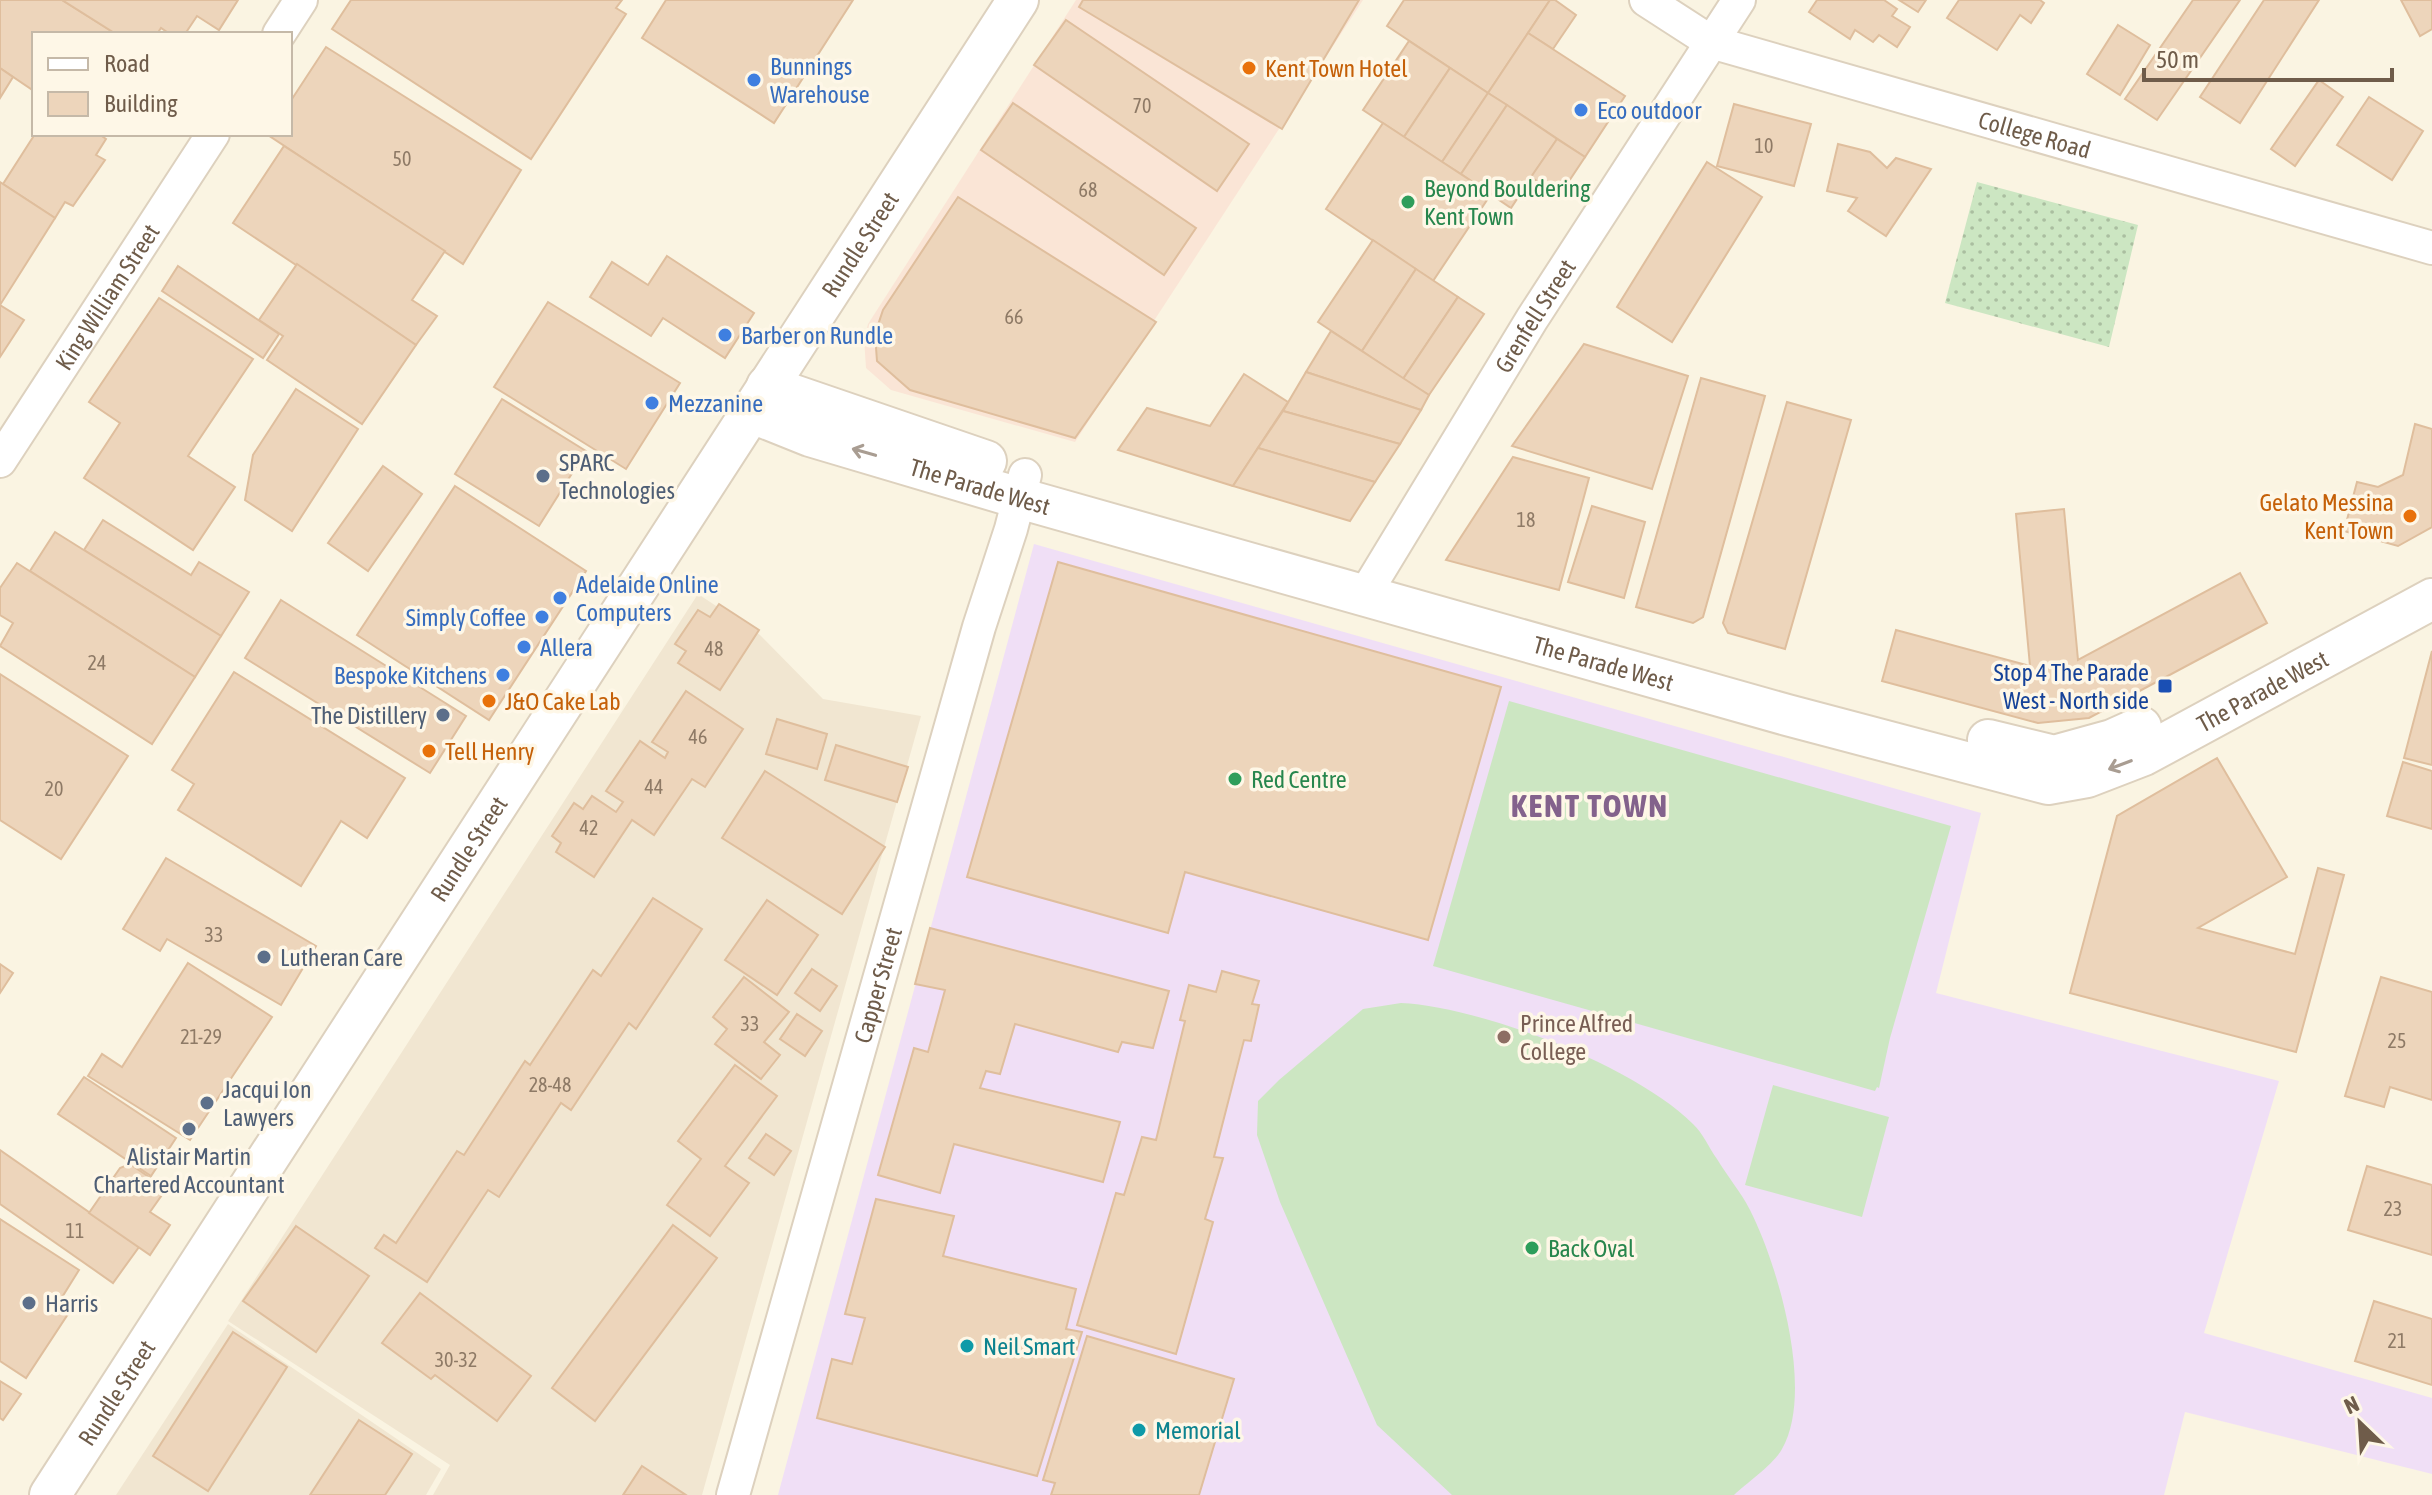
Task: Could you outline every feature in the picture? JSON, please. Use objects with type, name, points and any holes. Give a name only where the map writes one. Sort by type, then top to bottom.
[{"type":"street","points":[[280,32],[301,0]]},
{"type":"street","name":"Rundle Street","points":[[50,1495],[1018,0]]},
{"type":"street","name":"College Road","points":[[1646,0],[1711,42],[2432,248]]},
{"type":"street","name":"Grenfell Street","points":[[1370,584],[1532,319],[1739,0]]},
{"type":"street","name":"King William Street","points":[[0,461],[212,136]]},
{"type":"street","name":"The Parade West","points":[[759,399],[1022,486],[1370,584],[2054,756],[2112,740],[2171,713],[2432,570]]},
{"type":"street","name":"Capper Street","points":[[733,1495],[979,627],[1022,486]]},
{"type":"street","name":"The Parade West","points":[[1370,584],[1787,715],[2048,784],[2087,777],[2144,755],[2432,599]]},
{"type":"shaded area","points":[[1076,0],[1363,0],[1075,442],[891,390],[866,368],[864,338],[868,324]]},
{"type":"shaded area","name":"Prince Alfred College","points":[[1034,544],[1981,813],[1936,993],[2279,1081],[2204,1333],[2432,1398],[2432,1474],[2185,1412],[2164,1495],[778,1495]]},
{"type":"shaded area","points":[[698,594],[760,635],[823,699],[921,716],[702,1495],[433,1495],[450,1465],[228,1321]]},
{"type":"shaded area","points":[[228,1324],[441,1469],[426,1495],[116,1495]]},
{"type":"green space","points":[[1977,182],[2138,225],[2109,347],[1945,303]]},
{"type":"green space","points":[[1509,701],[1951,826],[1890,1038],[1879,1088],[1875,1091],[1433,966]]},
{"type":"green space","name":"Back Oval","points":[[1401,1003],[1473,1015],[1556,1043],[1634,1081],[1667,1102],[1703,1136],[1746,1203],[1761,1234],[1781,1295],[1794,1363],[1795,1395],[1791,1425],[1782,1449],[1767,1467],[1734,1495],[1452,1495],[1377,1425],[1280,1202],[1257,1135],[1258,1101],[1363,1009]]},
{"type":"green space","points":[[1773,1085],[1889,1117],[1862,1217],[1745,1185]]},
{"type":"building","points":[[0,0],[62,0],[113,32],[32,32],[32,90],[0,68]]},
{"type":"building","points":[[62,0],[238,0],[219,30],[197,16],[186,32],[167,32],[161,28],[158,32],[113,32]]},
{"type":"building","points":[[351,0],[622,0],[616,8],[626,14],[531,159],[332,29]]},
{"type":"building","name":"Bunnings Warehouse","points":[[666,0],[853,0],[774,123],[642,38]]},
{"type":"building","name":"Kent Town Hotel","points":[[1083,0],[1359,0],[1282,129],[1079,7]]},
{"type":"building","points":[[1404,0],[1550,0],[1488,93],[1387,26]]},
{"type":"building","points":[[1550,0],[1555,0],[1576,15],[1553,49],[1528,33]]},
{"type":"building","points":[[1817,0],[1884,0],[1897,9],[1892,16],[1910,27],[1897,47],[1879,35],[1873,42],[1855,30],[1850,39],[1809,12]]},
{"type":"building","points":[[1899,0],[1926,0],[1918,12]]},
{"type":"building","points":[[1959,0],[2040,0],[2044,3],[2031,23],[2020,15],[1997,50],[1947,18]]},
{"type":"building","points":[[2193,0],[2240,0],[2157,120],[2125,99]]},
{"type":"building","points":[[2264,0],[2319,0],[2240,123],[2200,97]]},
{"type":"building","points":[[2401,0],[2432,0],[2432,29],[2420,36]]},
{"type":"building","points":[[1066,20],[1249,144],[1217,191],[1034,65]]},
{"type":"building","points":[[2118,25],[2150,45],[2120,95],[2087,74]]},
{"type":"building","points":[[1528,33],[1625,96],[1585,157],[1488,93]]},
{"type":"building","points":[[1409,41],[1450,68],[1404,137],[1363,110]]},
{"type":"building","points":[[326,47],[521,170],[463,264],[270,136],[292,136],[292,99]]},
{"type":"building","points":[[0,68],[13,77],[0,98]]},
{"type":"building","points":[[1450,68],[1488,93],[1442,162],[1404,137]]},
{"type":"building","points":[[2319,80],[2343,97],[2295,166],[2271,149]]},
{"type":"building","points":[[1488,93],[1507,105],[1461,174],[1442,162]]},
{"type":"building","points":[[2369,97],[2423,131],[2392,180],[2337,145]]},
{"type":"building","points":[[1013,103],[1196,228],[1164,275],[981,150]]},
{"type":"building","points":[[1734,104],[1811,124],[1794,186],[1717,166]]},
{"type":"building","points":[[1507,105],[1557,139],[1511,208],[1461,174]]},
{"type":"building","name":"Beyond Bouldering Kent Town","points":[[1383,123],[1491,194],[1433,281],[1326,209]]},
{"type":"building","points":[[34,136],[102,136],[106,139],[96,155],[105,160],[73,206],[65,202],[55,218],[3,184]]},
{"type":"building","points":[[1557,139],[1585,157],[1559,196],[1531,177]]},
{"type":"building","points":[[1838,144],[1870,152],[1887,168],[1896,158],[1931,169],[1886,236],[1848,211],[1857,198],[1827,191]]},
{"type":"building","points":[[284,146],[445,251],[412,300],[437,316],[416,345],[233,223]]},
{"type":"building","points":[[1707,162],[1762,197],[1672,342],[1617,307]]},
{"type":"building","points":[[0,182],[55,218],[0,305]]},
{"type":"building","points":[[958,197],[1156,322],[1075,438],[910,390],[877,361],[875,334],[883,310]]},
{"type":"building","points":[[1373,240],[1416,269],[1362,351],[1318,322]]},
{"type":"building","points":[[667,256],[754,313],[725,358],[663,318],[651,336],[590,297],[612,262],[648,285]]},
{"type":"building","points":[[297,264],[416,345],[362,424],[267,360],[283,336],[259,320]]},
{"type":"building","points":[[178,266],[279,334],[263,358],[162,291]]},
{"type":"building","points":[[1416,269],[1458,297],[1403,379],[1362,351]]},
{"type":"building","points":[[1458,297],[1484,314],[1429,395],[1403,379]]},
{"type":"building","points":[[159,298],[253,359],[188,456],[235,487],[193,550],[84,478],[120,423],[89,402]]},
{"type":"building","points":[[548,302],[680,383],[626,469],[494,387]]},
{"type":"building","points":[[0,305],[24,320],[0,357]]},
{"type":"building","points":[[1331,331],[1429,395],[1421,410],[1306,372]]},
{"type":"building","points":[[1584,344],[1688,376],[1652,489],[1512,446]]},
{"type":"building","points":[[1306,372],[1421,410],[1400,444],[1283,411]]},
{"type":"building","points":[[1244,374],[1288,402],[1233,486],[1118,450],[1147,408],[1210,426]]},
{"type":"building","points":[[1701,378],[1765,396],[1703,617],[1693,623],[1636,607]]},
{"type":"building","points":[[296,389],[358,429],[292,531],[245,500],[253,455]]},
{"type":"building","points":[[502,399],[586,451],[539,526],[455,474]]},
{"type":"building","points":[[1787,402],[1851,420],[1785,649],[1728,633],[1723,623]]},
{"type":"building","points":[[1283,411],[1400,444],[1375,482],[1258,448]]},
{"type":"building","points":[[2415,424],[2432,429],[2432,527],[2398,546],[2344,531],[2357,482],[2378,487],[2403,475]]},
{"type":"building","points":[[1258,448],[1375,482],[1350,521],[1233,486]]},
{"type":"building","points":[[1513,457],[1589,478],[1559,590],[1446,560]]},
{"type":"building","points":[[383,466],[422,494],[368,571],[328,543]]},
{"type":"building","points":[[455,486],[586,571],[489,720],[357,635]]},
{"type":"building","points":[[1592,506],[1645,522],[1624,598],[1568,582]]},
{"type":"building","points":[[2064,509],[2078,660],[2240,573],[2267,623],[2089,718],[2038,723],[1882,681],[1896,630],[2030,666],[2016,514]]},
{"type":"building","points":[[103,520],[191,575],[199,562],[249,592],[221,636],[84,550]]},
{"type":"building","points":[[55,532],[221,636],[195,677],[30,571]]},
{"type":"building","name":"Red Centre","points":[[1058,562],[1501,687],[1428,940],[1185,872],[1168,933],[967,877]]},
{"type":"building","points":[[17,563],[195,677],[152,744],[0,646],[13,623],[0,615],[0,588]]},
{"type":"building","points":[[281,600],[466,716],[430,773],[245,658]]},
{"type":"building","points":[[719,604],[759,630],[720,690],[678,663],[686,651],[675,644],[698,610],[710,617]]},
{"type":"building","points":[[2432,651],[2432,765],[2404,758]]},
{"type":"building","points":[[234,672],[405,778],[367,838],[341,821],[301,886],[178,810],[194,784],[172,770]]},
{"type":"building","points":[[0,674],[128,756],[61,859],[0,820]]},
{"type":"building","points":[[686,691],[743,729],[705,787],[692,779],[654,835],[632,820],[594,877],[556,852],[561,843],[552,836],[574,803],[583,809],[592,796],[616,812],[623,802],[606,791],[640,741],[665,758],[668,752],[652,742]]},
{"type":"building","points":[[777,719],[827,734],[817,769],[766,754]]},
{"type":"building","points":[[836,745],[908,767],[897,802],[825,780]]},
{"type":"building","points":[[2217,758],[2287,877],[2198,928],[2295,954],[2318,868],[2344,875],[2296,1052],[2070,993],[2117,816]]},
{"type":"building","points":[[2403,762],[2432,771],[2432,829],[2387,816]]},
{"type":"building","points":[[765,771],[885,847],[842,914],[722,838]]},
{"type":"building","points":[[166,858],[316,946],[281,1005],[167,939],[160,951],[123,929]]},
{"type":"building","points":[[653,898],[702,929],[636,1029],[629,1023],[571,1110],[561,1103],[499,1197],[488,1190],[427,1282],[375,1248],[384,1235],[396,1243],[457,1151],[464,1155],[525,1061],[530,1065],[593,970],[601,976]]},
{"type":"building","points":[[767,900],[818,935],[777,995],[725,960]]},
{"type":"building","points":[[930,928],[1169,991],[1153,1048],[1122,1042],[1118,1052],[1015,1024],[1000,1074],[986,1071],[980,1088],[1120,1122],[1103,1182],[954,1144],[940,1193],[878,1175],[914,1048],[928,1052],[945,990],[915,984]]},
{"type":"building","points":[[188,963],[272,1017],[190,1140],[88,1076],[102,1054],[122,1067]]},
{"type":"building","points":[[0,964],[13,973],[0,993]]},
{"type":"building","points":[[812,969],[837,986],[820,1011],[795,993]]},
{"type":"building","points":[[1222,971],[1259,981],[1252,1004],[1259,1005],[1251,1041],[1244,1040],[1214,1157],[1223,1158],[1205,1219],[1213,1222],[1176,1354],[1077,1325],[1116,1193],[1124,1195],[1142,1137],[1156,1140],[1185,1021],[1180,1020],[1189,985],[1216,992]]},
{"type":"building","points":[[744,977],[789,1012],[764,1042],[780,1055],[761,1079],[715,1044],[727,1029],[713,1017]]},
{"type":"building","points":[[2381,977],[2432,992],[2432,1100],[2390,1087],[2384,1107],[2345,1096]]},
{"type":"building","points":[[797,1014],[822,1031],[805,1056],[780,1039]]},
{"type":"building","points":[[735,1065],[777,1096],[725,1166],[749,1183],[710,1236],[667,1205],[701,1159],[678,1141]]},
{"type":"building","points":[[84,1077],[176,1138],[151,1176],[58,1114]]},
{"type":"building","points":[[766,1134],[791,1151],[774,1175],[749,1158]]},
{"type":"building","points":[[0,1150],[139,1247],[113,1283],[0,1204]]},
{"type":"building","points":[[130,1164],[162,1186],[164,1192],[150,1212],[170,1225],[150,1255],[89,1213],[120,1168]]},
{"type":"building","points":[[2367,1166],[2432,1185],[2432,1255],[2348,1230]]},
{"type":"building","name":"Neil Smart","points":[[876,1199],[954,1216],[943,1256],[1076,1289],[1066,1329],[1082,1332],[1037,1476],[817,1418],[832,1359],[852,1364],[865,1318],[845,1314]]},
{"type":"building","points":[[0,1219],[79,1270],[56,1307],[68,1314],[26,1378],[0,1361]]},
{"type":"building","points":[[673,1225],[717,1258],[595,1421],[552,1388]]},
{"type":"building","points":[[296,1226],[369,1276],[316,1352],[243,1301]]},
{"type":"building","points":[[420,1293],[531,1376],[497,1421],[435,1375],[431,1379],[382,1343]]},
{"type":"building","points":[[2374,1301],[2432,1319],[2432,1385],[2355,1361]]},
{"type":"building","points":[[233,1332],[287,1367],[208,1491],[153,1456]]},
{"type":"building","name":"Memorial","points":[[1087,1336],[1234,1379],[1199,1495],[1051,1495],[1055,1483],[1043,1480]]},
{"type":"building","points":[[0,1381],[21,1394],[3,1420],[0,1418]]},
{"type":"building","points":[[359,1420],[412,1454],[385,1495],[310,1495]]},
{"type":"building","points":[[642,1466],[686,1495],[623,1495]]},
{"type":"place","name":"Kent Town Hotel","points":[[1249,68]]},
{"type":"place","name":"Bunnings Warehouse","points":[[754,80]]},
{"type":"place","name":"Eco outdoor","points":[[1581,110]]},
{"type":"place","name":"Beyond Bouldering Kent Town","points":[[1408,202]]},
{"type":"place","name":"Barber on Rundle","points":[[725,335]]},
{"type":"place","name":"Mezzanine","points":[[652,403]]},
{"type":"place","name":"SPARC Technologies","points":[[543,476]]},
{"type":"place","name":"Gelato Messina Kent Town","points":[[2410,516]]},
{"type":"place","name":"Adelaide Online Computers","points":[[560,598]]},
{"type":"place","name":"Simply Coffee","points":[[542,617]]},
{"type":"place","name":"Allera","points":[[524,647]]},
{"type":"place","name":"Bespoke Kitchens","points":[[503,675]]},
{"type":"place","name":"Stop 4 The Parade West - North side","points":[[2165,686]]},
{"type":"place","name":"J&O Cake Lab","points":[[489,701]]},
{"type":"place","name":"The Distillery","points":[[443,715]]},
{"type":"place","name":"Tell Henry","points":[[429,751]]},
{"type":"place","name":"Red Centre","points":[[1235,779]]},
{"type":"place","name":"Lutheran Care","points":[[264,957]]},
{"type":"place","name":"Prince Alfred College","points":[[1504,1037]]},
{"type":"place","name":"Jacqui Ion Lawyers","points":[[207,1103]]},
{"type":"place","name":"Alistair Martin Chartered Accountant","points":[[189,1129]]},
{"type":"place","name":"Back Oval","points":[[1532,1248]]},
{"type":"place","name":"Harris","points":[[29,1303]]},
{"type":"place","name":"Neil Smart","points":[[967,1346]]},
{"type":"place","name":"Memorial","points":[[1139,1430]]},
{"type":"district","name":"KENT TOWN","points":[[1590,805]]}]
